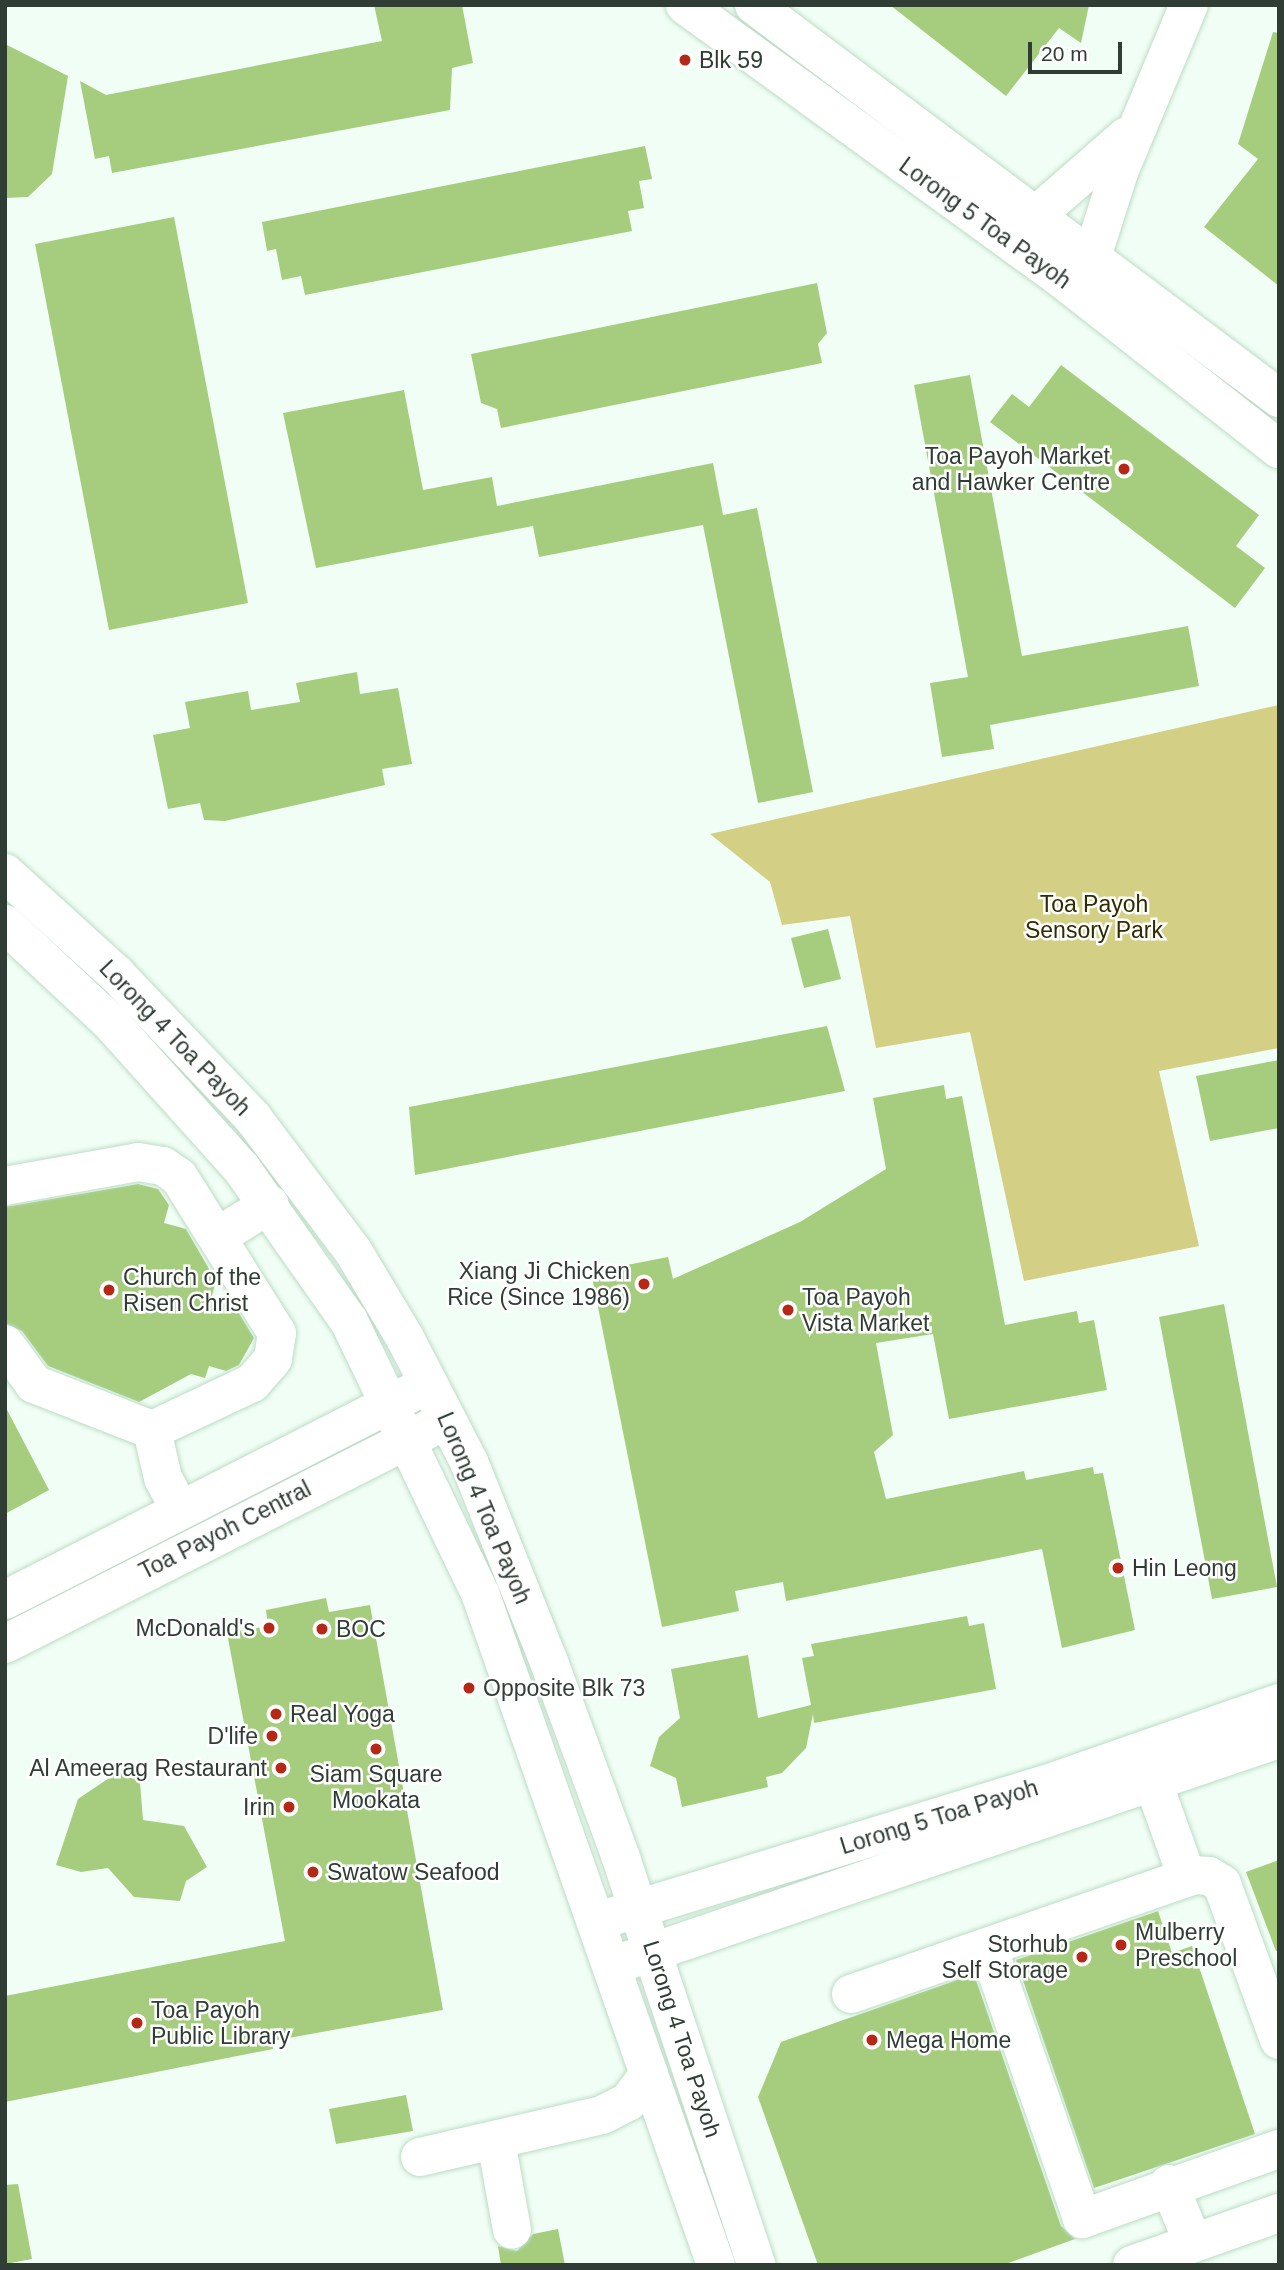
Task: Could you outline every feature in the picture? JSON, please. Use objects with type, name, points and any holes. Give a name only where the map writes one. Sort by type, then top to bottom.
[{"type":"street","name":"Lorong 5 Toa Payoh","points":[[685,5],[1062,279],[1279,449]]},
{"type":"street","name":"Lorong 5 Toa Payoh","points":[[754,5],[1091,260],[1279,398]]},
{"type":"street","points":[[1091,260],[1140,121],[1189,5]]},
{"type":"street","points":[[1034,216],[1140,121]]},
{"type":"street","name":"Lorong 4 Toa Payoh","points":[[5,873],[117,975],[253,1118],[353,1251],[429,1384],[549,1662],[638,1908],[756,2265]]},
{"type":"street","name":"Lorong 4 Toa Payoh","points":[[5,924],[156,1071],[270,1204],[348,1321],[480,1593],[716,2265]]},
{"type":"street","points":[[5,1186],[138,1162],[163,1166],[179,1178],[277,1333],[273,1359],[252,1383],[152,1430],[34,1384],[5,1344]]},
{"type":"street","points":[[217,1237],[270,1204]]},
{"type":"street","name":"Toa Payoh Central","points":[[5,1600],[179,1508],[429,1384]]},
{"type":"street","name":"Toa Payoh Central","points":[[5,1644],[447,1421]]},
{"type":"street","points":[[152,1430],[163,1478],[179,1508]]},
{"type":"street","name":"Lorong 5 Toa Payoh","points":[[596,1922],[1061,1779],[1279,1703]]},
{"type":"street","name":"Lorong 5 Toa Payoh","points":[[611,1966],[1154,1785],[1279,1739]]},
{"type":"street","points":[[1154,1785],[1187,1877]]},
{"type":"street","points":[[851,1994],[1187,1877],[1209,1876],[1222,1884],[1279,2040]]},
{"type":"street","points":[[988,1947],[1082,2219],[1169,2184],[1279,2149]]},
{"type":"street","points":[[420,2157],[602,2115],[628,2102],[649,2074]]},
{"type":"street","points":[[496,2141],[512,2230]]},
{"type":"street","points":[[1169,2184],[1193,2242]]},
{"type":"street","points":[[1132,2265],[1279,2213]]},
{"type":"green space","name":"Toa Payoh Sensory Park","points":[[1279,705],[1279,1048],[1159,1071],[1199,1246],[1024,1281],[970,1032],[876,1048],[850,916],[782,925],[770,882],[710,834]]},
{"type":"building","points":[[374,5],[462,5],[473,63],[452,68],[450,110],[112,173],[109,156],[95,159],[80,81],[106,95],[382,41]]},
{"type":"building","points":[[890,5],[1089,5],[1081,43],[1059,28],[1006,96]]},
{"type":"building","points":[[1273,32],[1279,33],[1279,286],[1204,227],[1258,159],[1238,144]]},
{"type":"building","points":[[5,44],[68,76],[52,174],[28,197],[5,198]]},
{"type":"building","points":[[645,146],[652,179],[639,181],[644,208],[628,211],[632,231],[305,295],[301,276],[282,280],[276,249],[267,251],[262,222]]},
{"type":"building","points":[[174,217],[248,603],[109,630],[35,244]]},
{"type":"building","points":[[817,283],[827,333],[818,344],[822,363],[501,428],[497,409],[481,403],[471,354]]},
{"type":"building","name":"Toa Payoh Market and Hawker Centre","points":[[1061,365],[1259,515],[1236,546],[1265,568],[1235,608],[990,422],[1012,394],[1029,407]]},
{"type":"building","points":[[970,375],[1022,656],[1188,626],[1199,686],[990,725],[994,749],[942,757],[930,683],[968,677],[914,385]]},
{"type":"building","points":[[404,390],[423,490],[492,477],[497,506],[713,463],[723,515],[757,508],[813,792],[758,803],[703,525],[539,557],[533,526],[316,568],[283,413]]},
{"type":"building","points":[[357,672],[360,694],[398,688],[412,764],[382,769],[385,785],[225,821],[204,820],[200,803],[168,809],[153,735],[190,728],[185,702],[248,691],[251,710],[300,702],[296,683]]},
{"type":"building","points":[[828,929],[841,979],[804,988],[791,938]]},
{"type":"building","points":[[827,1026],[845,1091],[415,1175],[409,1107]]},
{"type":"building","points":[[1279,1060],[1279,1128],[1210,1141],[1196,1076]]},
{"type":"building","points":[[944,1085],[946,1099],[962,1096],[1005,1325],[1077,1311],[1079,1323],[1094,1320],[1107,1390],[949,1419],[933,1334],[876,1343],[893,1435],[874,1452],[886,1499],[1024,1471],[1026,1480],[1093,1467],[1094,1474],[1103,1473],[1135,1630],[1062,1648],[1042,1549],[786,1601],[783,1582],[735,1591],[739,1611],[662,1627],[591,1272],[668,1257],[673,1279],[800,1222],[886,1169],[873,1098]]},
{"type":"building","name":"Church of the Risen Christ","points":[[138,1184],[158,1189],[169,1205],[164,1223],[186,1229],[216,1281],[211,1299],[234,1305],[254,1338],[239,1365],[226,1371],[209,1366],[205,1378],[191,1374],[139,1402],[48,1366],[22,1331],[5,1323],[5,1207]]},
{"type":"building","points":[[1224,1304],[1277,1587],[1212,1599],[1159,1317]]},
{"type":"building","points":[[5,1406],[49,1490],[5,1514]]},
{"type":"building","points":[[326,1598],[329,1612],[370,1605],[443,2010],[272,2041],[273,2049],[5,2102],[5,1996],[285,1941],[227,1633],[268,1626],[266,1610]]},
{"type":"building","points":[[967,1616],[969,1626],[984,1623],[996,1689],[814,1723],[813,1714],[806,1748],[782,1773],[766,1777],[768,1787],[682,1807],[676,1778],[650,1766],[659,1737],[680,1718],[671,1669],[748,1655],[758,1718],[811,1705],[802,1658],[814,1656],[811,1644]]},
{"type":"building","points":[[124,1768],[140,1783],[143,1820],[184,1826],[207,1867],[186,1881],[180,1901],[134,1897],[108,1868],[81,1872],[56,1865],[78,1799]]},
{"type":"building","points":[[1279,1860],[1279,1951],[1276,1951],[1246,1872]]},
{"type":"building","points":[[1158,1911],[1172,1953],[1192,1946],[1255,2134],[1094,2188],[1016,1960]]},
{"type":"building","points":[[974,1974],[1061,2226],[1075,2239],[1003,2265],[818,2265],[758,2097],[781,2042]]},
{"type":"building","points":[[406,2095],[413,2131],[336,2144],[329,2109]]},
{"type":"building","points":[[18,2184],[32,2259],[5,2264],[5,2185]]},
{"type":"building","points":[[558,2229],[565,2265],[501,2265],[498,2246],[517,2251],[533,2234]]},
{"type":"place","name":"Blk 59","points":[[685,60]]},
{"type":"place","name":"Toa Payoh Market and Hawker Centre","points":[[1124,469]]},
{"type":"place","name":"Xiang Ji Chicken Rice (Since 1986)","points":[[644,1284]]},
{"type":"place","name":"Church of the Risen Christ","points":[[109,1290]]},
{"type":"place","name":"Toa Payoh Vista Market","points":[[788,1310]]},
{"type":"place","name":"Hin Leong","points":[[1118,1568]]},
{"type":"place","name":"McDonald's","points":[[269,1628]]},
{"type":"place","name":"BOC","points":[[322,1629]]},
{"type":"place","name":"Opposite Blk 73","points":[[469,1688]]},
{"type":"place","name":"Real Yoga","points":[[276,1714]]},
{"type":"place","name":"D'life","points":[[272,1736]]},
{"type":"place","name":"Siam Square Mookata","points":[[376,1749]]},
{"type":"place","name":"Al Ameerag Restaurant","points":[[281,1768]]},
{"type":"place","name":"Irin","points":[[289,1807]]},
{"type":"place","name":"Swatow Seafood","points":[[313,1872]]},
{"type":"place","name":"Mulberry Preschool","points":[[1121,1945]]},
{"type":"place","name":"Storhub Self Storage","points":[[1082,1957]]},
{"type":"place","name":"Toa Payoh Public Library","points":[[137,2023]]},
{"type":"place","name":"Mega Home","points":[[872,2040]]}]
